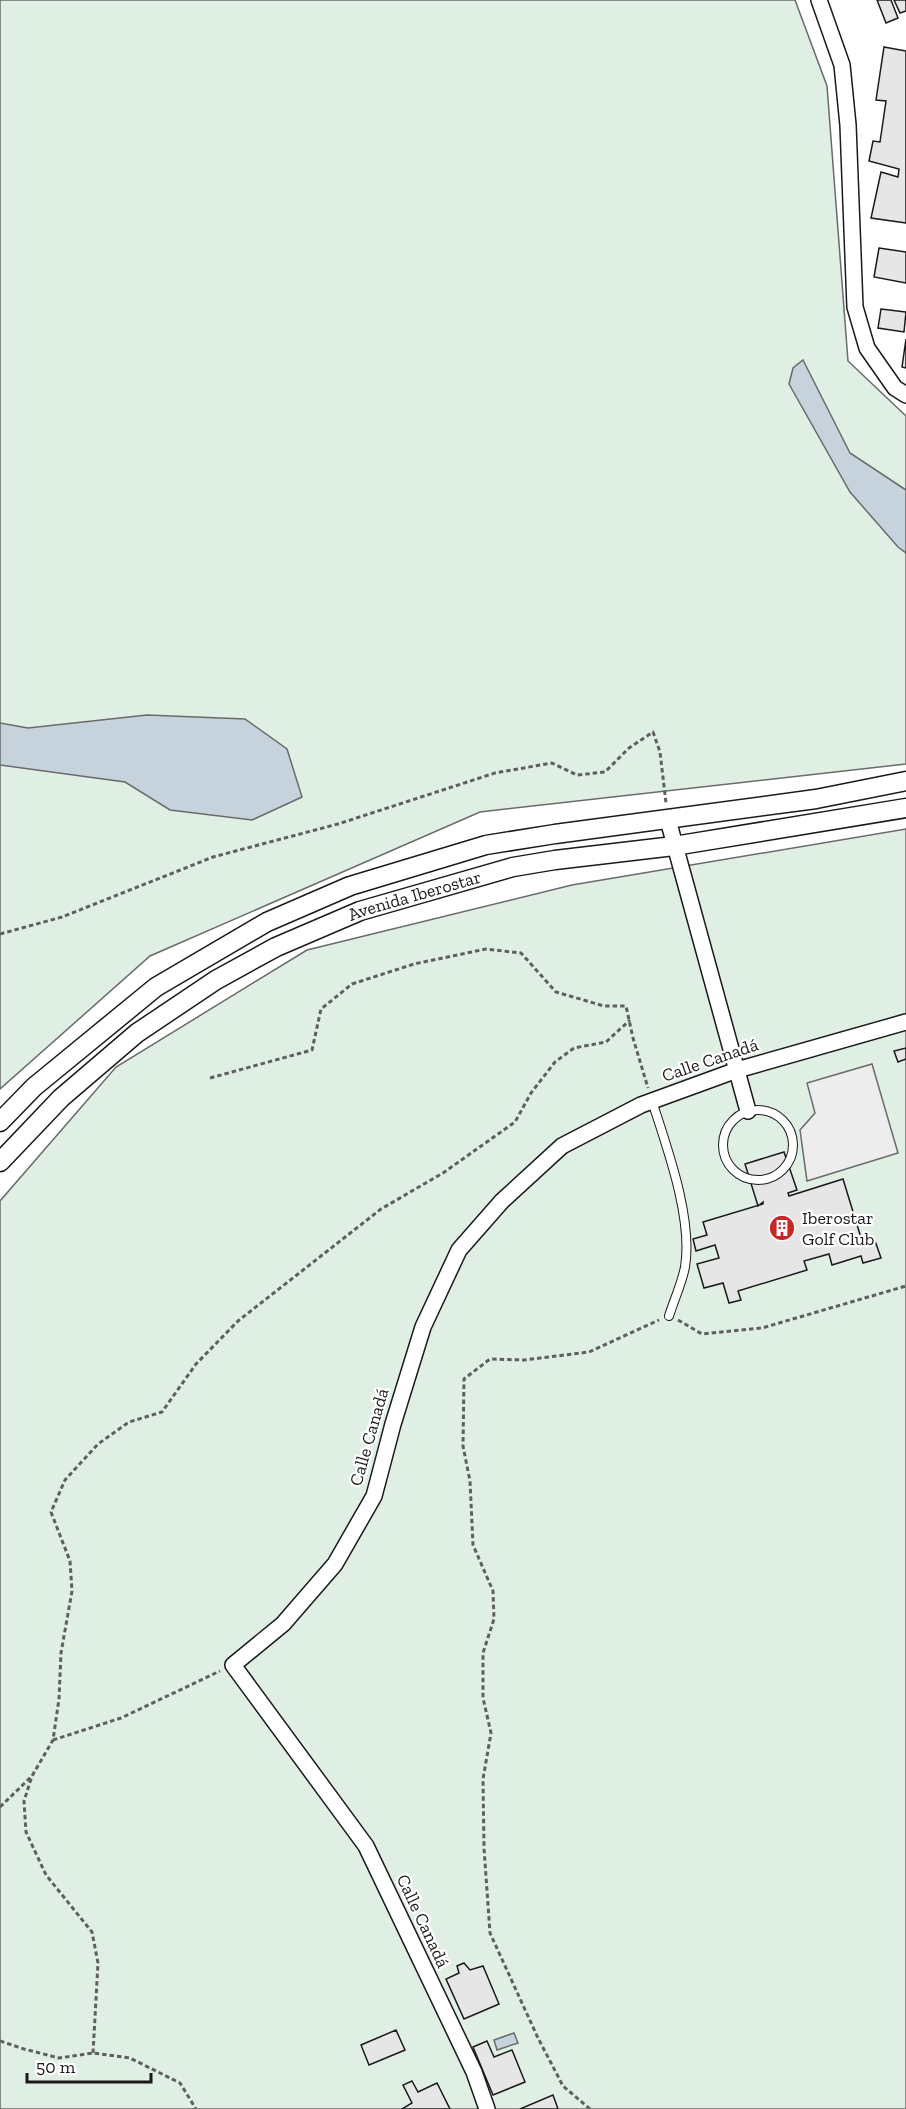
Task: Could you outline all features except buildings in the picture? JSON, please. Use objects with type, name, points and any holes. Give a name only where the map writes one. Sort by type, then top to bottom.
[{"type":"street","points":[[819,0],[842,65],[849,125],[855,307],[867,348],[895,388],[906,395]]},
{"type":"street","name":"Avenida Iberostar","points":[[0,1122],[34,1087],[156,987],[267,922],[350,886],[486,845],[816,799],[906,781]]},
{"type":"street","name":"Avenida Iberostar","points":[[0,1162],[61,1098],[137,1034],[216,980],[276,947],[360,911],[513,867],[674,846],[906,808]]},
{"type":"street","points":[[668,820],[748,1111]]},
{"type":"street","name":"Calle Canadá","points":[[487,2109],[474,2072],[366,1846],[233,1665],[283,1624],[335,1564],[374,1496],[393,1424],[423,1327],[459,1250],[502,1201],[562,1146],[652,1101],[737,1070],[906,1022]]},
{"type":"lane","points":[[652,1101],[674,1172],[686,1228],[685,1267],[669,1316]]},
{"type":"lane","points":[[748,1111],[771,1112],[788,1126],[792,1137],[793,1148],[790,1159],[776,1175],[765,1179],[742,1176],[726,1159],[723,1147],[724,1135],[729,1125],[738,1116],[748,1111]]},
{"type":"path","points":[[0,934],[62,917],[213,857],[338,824],[495,772],[552,764],[577,775],[605,772],[629,748],[653,732],[660,752],[668,820]]},
{"type":"path","points":[[210,1078],[312,1050],[321,1009],[352,984],[414,964],[486,949],[521,953],[556,992],[604,1006],[626,1006],[652,1101]]},
{"type":"path","points":[[93,2053],[98,1962],[92,1932],[46,1875],[27,1832],[24,1801],[32,1776],[53,1740],[59,1699],[61,1653],[72,1591],[70,1561],[51,1512],[65,1480],[105,1438],[129,1422],[162,1412],[196,1364],[238,1321],[381,1209],[443,1173],[514,1122],[531,1093],[555,1062],[574,1048],[606,1042],[630,1020]]},
{"type":"path","points":[[590,2109],[563,2086],[538,2038],[490,1933],[484,1848],[483,1779],[491,1733],[483,1698],[483,1653],[494,1620],[493,1591],[473,1545],[470,1481],[463,1446],[464,1379],[490,1359],[524,1360],[589,1352],[669,1316],[702,1334],[762,1328],[906,1286]]},
{"type":"path","points":[[53,1740],[121,1718],[233,1665]]},
{"type":"path","points":[[0,1807],[32,1776]]},
{"type":"path","points":[[0,2041],[59,2058],[93,2053],[130,2058],[180,2084],[196,2109]]},
{"type":"green space","points":[[0,0],[795,0],[827,86],[848,361],[906,416],[906,764],[480,812],[150,956],[0,1089]]},
{"type":"green space","points":[[906,829],[906,2109],[0,2109],[0,1201],[116,1067],[307,950],[572,885]]},
{"type":"shaded area","points":[[803,360],[850,453],[906,490],[906,553],[898,547],[850,492],[789,384],[793,368]]},
{"type":"shaded area","points":[[147,715],[245,719],[287,749],[302,797],[252,820],[170,810],[125,782],[0,765],[0,723],[28,728]]},
{"type":"shaded area","points":[[872,1064],[898,1153],[807,1181],[800,1130],[815,1113],[807,1083]]},
{"type":"shaded area","points":[[514,2033],[518,2043],[497,2050],[494,2040]]},
{"type":"place","name":"Iberostar Golf Club","points":[[782,1228]]}]
